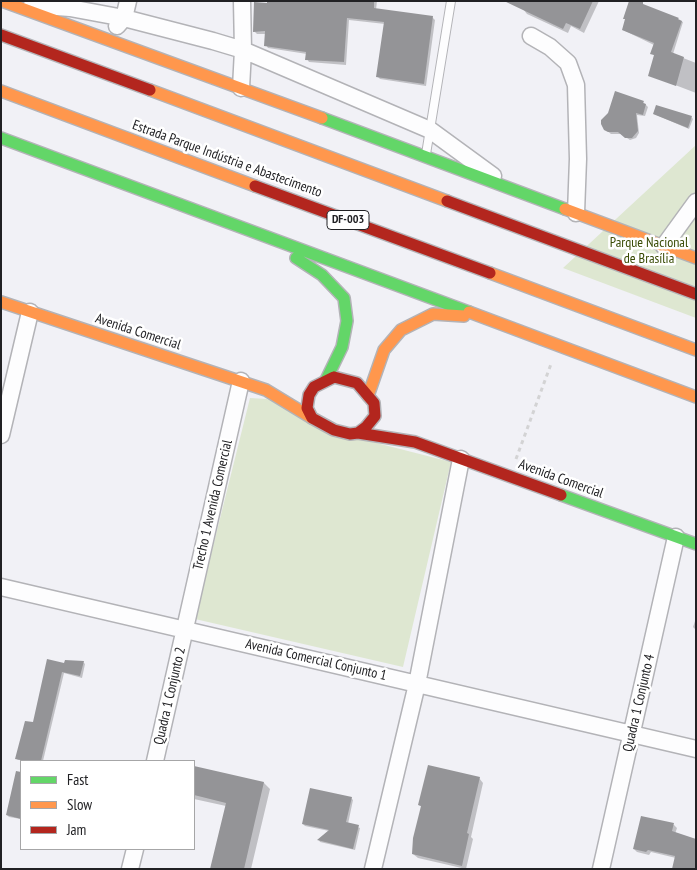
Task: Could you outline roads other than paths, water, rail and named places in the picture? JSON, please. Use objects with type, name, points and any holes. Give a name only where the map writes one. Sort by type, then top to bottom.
[{"type":"main road","points":[[4,2],[425,156],[696,258]]},
{"type":"main road","points":[[1,35],[696,294]]},
{"type":"main road","name":"Estrada Parque Indústria e Abastecimento","points":[[1,90],[696,350]]},
{"type":"main road","points":[[1,138],[696,397]]},
{"type":"main road","points":[[262,235],[322,276],[344,298],[347,321],[342,347],[326,380]]},
{"type":"main road","name":"Avenida Comercial","points":[[2,301],[266,390],[312,418]]},
{"type":"main road","points":[[388,416],[371,399],[357,383],[334,377],[314,387],[309,395],[307,408],[312,418],[334,430],[350,434],[358,433],[366,428],[375,416],[371,399],[384,350],[401,330],[433,314],[480,316]]},
{"type":"main road","name":"Avenida Comercial","points":[[266,390],[314,387]]},
{"type":"main road","name":"Avenida Comercial","points":[[401,429],[415,442]]},
{"type":"main road","name":"Avenida Comercial","points":[[358,433],[415,442],[696,544]]},
{"type":"street","points":[[106,39],[124,18],[128,1]]},
{"type":"street","points":[[241,88],[243,50],[242,1]]},
{"type":"street","points":[[4,2],[70,4],[243,50],[430,130],[511,189]]},
{"type":"street","points":[[68,26],[70,4]]},
{"type":"street","points":[[531,36],[550,47],[568,63],[576,85],[578,159],[576,213]]},
{"type":"street","points":[[664,246],[696,202]]},
{"type":"street","points":[[1,435],[30,312]]},
{"type":"street","name":"Trecho 1 Avenida Comercial","points":[[185,630],[242,381]]},
{"type":"street","points":[[373,869],[417,684],[462,459]]},
{"type":"street","name":"Quadra 1 Conjunto 4","points":[[601,869],[676,537]]},
{"type":"street","name":"Avenida Comercial Conjunto 1","points":[[1,587],[696,749]]},
{"type":"street","name":"Quadra 1 Conjunto 2","points":[[155,760],[185,630]]},
{"type":"street","points":[[130,869],[135,850]]},
{"type":"lane","points":[[425,156],[451,1]]},
{"type":"park label","name":"Parque Nacional de Brasília","points":[[649,252]]}]
